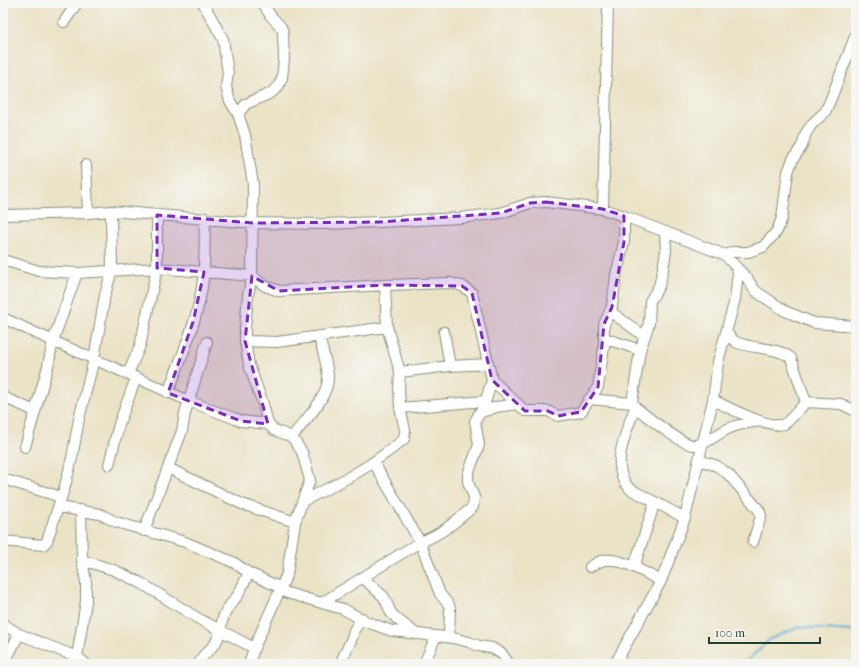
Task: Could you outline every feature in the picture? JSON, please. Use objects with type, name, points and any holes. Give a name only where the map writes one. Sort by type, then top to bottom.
[{"type":"street","points":[[64,22],[77,3]]},
{"type":"street","points":[[203,3],[223,39],[228,73],[226,87],[230,101],[238,114],[245,135],[253,184],[252,276],[245,328],[245,341],[250,365],[268,424],[274,430],[292,437],[302,452],[310,480],[295,522],[286,574],[254,648],[249,664]]},
{"type":"street","points":[[238,114],[246,104],[271,93],[278,87],[282,78],[284,59],[283,32],[263,3]]},
{"type":"street","points":[[603,209],[608,3]]},
{"type":"street","points":[[725,254],[733,252],[748,252],[763,247],[777,231],[782,218],[788,172],[793,159],[802,146],[806,133],[812,124],[825,112],[828,107],[856,34]]},
{"type":"street","points":[[86,165],[88,213]]},
{"type":"street","points":[[3,215],[112,211],[253,223],[324,224],[459,218],[501,213],[530,203],[546,202],[603,209],[725,254],[747,278],[757,292],[785,311],[814,324],[856,326]]},
{"type":"street","points":[[3,541],[43,545],[47,542],[72,458],[94,358],[105,295],[112,270],[112,211]]},
{"type":"street","points":[[109,465],[140,346],[157,268],[157,215]]},
{"type":"street","points":[[3,260],[39,271],[77,272],[157,268],[252,276],[265,286],[279,291],[385,285],[451,284],[462,286],[472,293],[492,380],[525,411],[548,411],[558,416],[581,412],[598,387],[605,321],[611,312],[616,275],[624,242],[624,216]]},
{"type":"street","points":[[168,393],[193,322],[201,292],[204,272],[205,218]]},
{"type":"street","points":[[665,232],[666,251],[663,269],[659,286],[650,301],[649,324],[640,350],[634,405],[619,461],[624,483],[630,489],[685,518]]},
{"type":"street","points":[[615,664],[661,581],[685,518],[713,400],[718,362],[735,299],[738,273],[737,268]]},
{"type":"street","points":[[25,447],[48,366],[53,341],[77,272]]},
{"type":"street","points":[[303,501],[374,463],[404,439],[405,430],[400,408],[400,372],[387,327],[385,285]]},
{"type":"street","points":[[611,312],[644,336]]},
{"type":"street","points":[[3,318],[94,358],[168,393],[241,421],[268,424]]},
{"type":"street","points":[[245,341],[277,342],[387,327]]},
{"type":"street","points":[[444,332],[450,366]]},
{"type":"street","points":[[726,332],[737,343],[779,352],[791,358],[806,402]]},
{"type":"street","points":[[292,437],[322,399],[326,388],[328,377],[320,336]]},
{"type":"street","points":[[604,338],[640,350]]},
{"type":"street","points":[[144,531],[182,431],[185,413],[207,342]]},
{"type":"street","points":[[400,372],[450,366],[488,364]]},
{"type":"street","points":[[322,602],[420,542],[435,536],[473,507],[474,497],[468,482],[468,474],[479,445],[475,421],[484,406],[492,380]]},
{"type":"street","points":[[3,397],[35,411]]},
{"type":"street","points":[[589,399],[634,405],[664,429],[688,444],[694,445],[703,444],[730,428],[760,421]]},
{"type":"street","points":[[713,400],[774,426],[784,424],[806,402],[841,404],[856,411]]},
{"type":"street","points":[[400,408],[485,401]]},
{"type":"street","points":[[479,413],[496,407],[517,404]]},
{"type":"street","points":[[699,460],[717,466],[728,474],[759,510],[760,516],[753,542]]},
{"type":"street","points":[[374,463],[420,542],[440,594],[449,604],[448,638]]},
{"type":"street","points":[[168,468],[242,504],[295,522]]},
{"type":"street","points":[[3,479],[81,510],[100,514],[116,522],[185,542],[233,562],[249,573],[281,588],[287,593],[322,602],[348,611],[367,622],[397,631],[448,638],[492,648],[502,654],[509,664]]},
{"type":"street","points":[[634,567],[655,502]]},
{"type":"street","points":[[76,661],[86,601],[86,582],[82,560],[81,510]]},
{"type":"street","points":[[82,560],[114,570],[141,583],[199,619],[254,648]]},
{"type":"street","points":[[590,566],[598,562],[610,560],[634,567],[661,581]]},
{"type":"street","points":[[199,664],[203,656],[215,644],[227,609],[238,595],[249,573]]},
{"type":"street","points":[[363,578],[384,597],[392,613],[397,619],[416,634]]},
{"type":"street","points":[[348,611],[354,630]]},
{"type":"street","points":[[340,664],[354,630],[362,618]]},
{"type":"street","points":[[397,619],[397,631]]},
{"type":"street","points":[[3,624],[19,634],[76,661],[86,664]]},
{"type":"street","points":[[4,664],[19,634]]},
{"type":"street","points":[[424,664],[436,636]]},
{"type":"highlighted area","points":[[546,202],[603,209],[624,216],[624,242],[612,307],[604,324],[598,387],[581,412],[558,416],[548,411],[525,411],[492,380],[472,293],[462,286],[385,285],[279,291],[252,276],[245,341],[268,424],[241,421],[168,393],[193,322],[204,272],[157,268],[157,215],[253,223],[380,222],[501,213],[530,203]]},
{"type":"waterway","points":[[744,664],[770,639],[799,627],[850,631],[856,630]]}]
